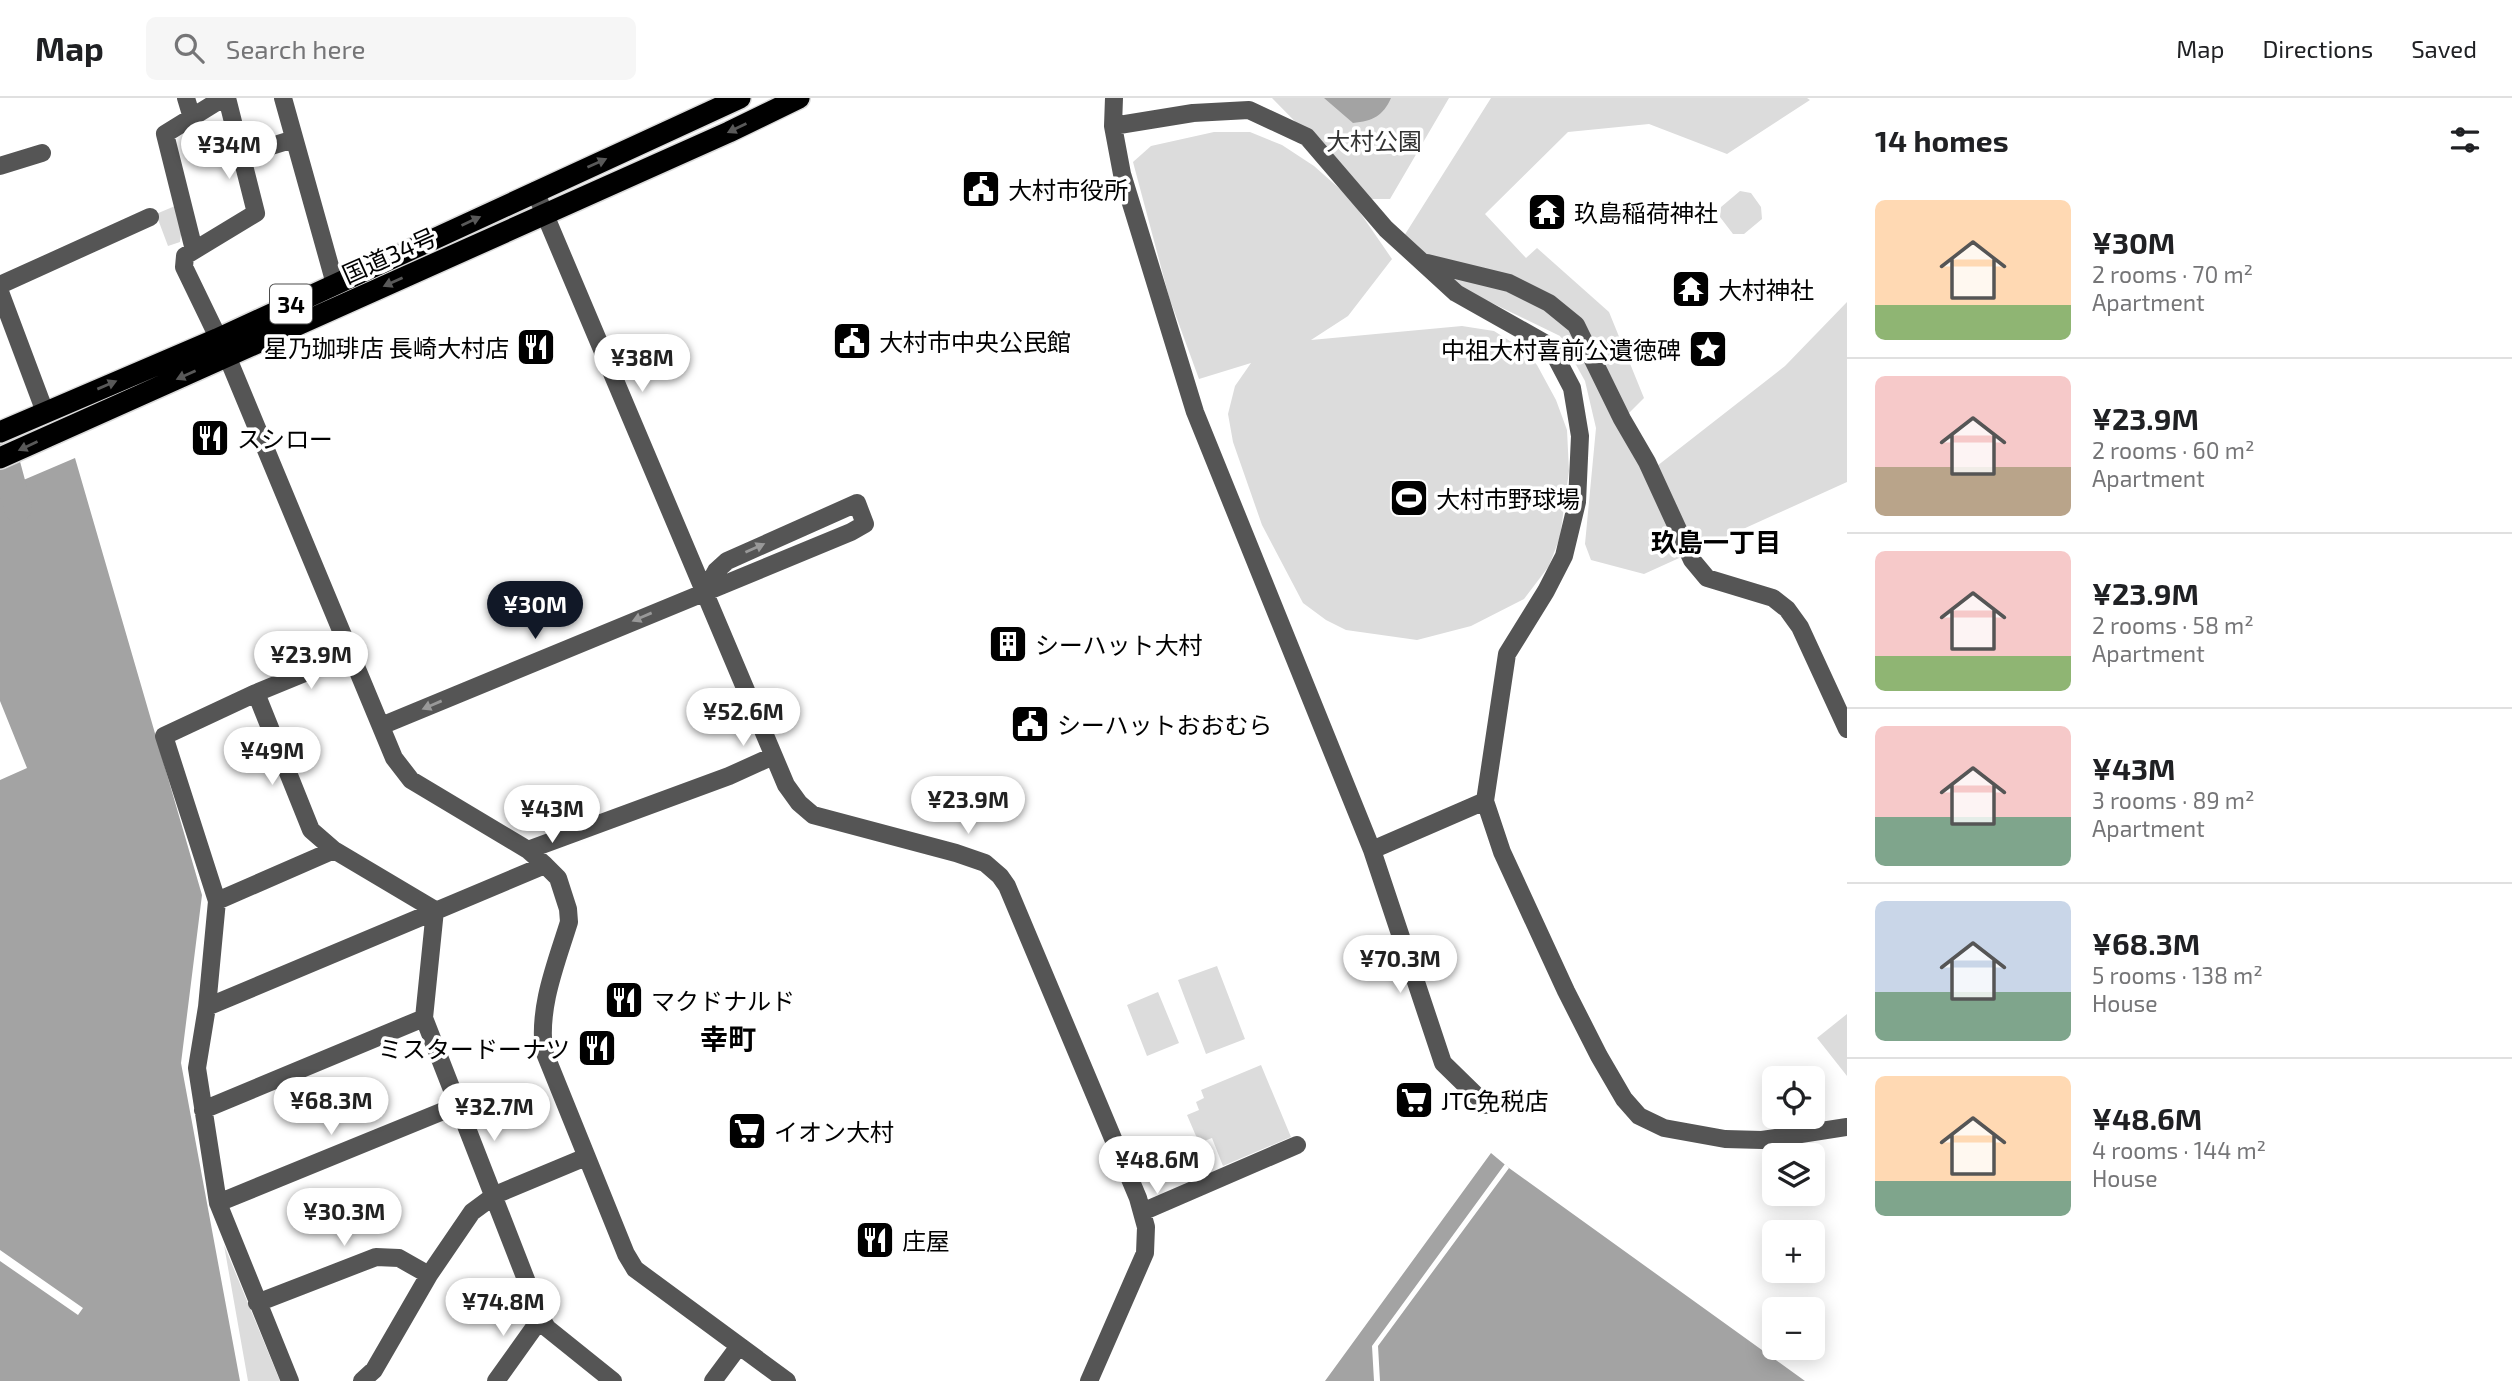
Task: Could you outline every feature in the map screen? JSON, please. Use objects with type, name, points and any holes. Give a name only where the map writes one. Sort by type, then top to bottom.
[{"type":"highway","name":"国道34号","points":[[0,458],[55,433],[222,347],[335,284],[740,98]]},
{"type":"highway","name":"国道34号","points":[[0,432],[45,412],[222,347],[545,213],[799,98]]},
{"type":"street","points":[[186,98],[192,118]]},
{"type":"street","points":[[194,250],[165,134],[225,98],[256,213],[185,256],[184,267],[222,347],[394,758],[411,780],[528,850],[558,878],[568,909],[569,922],[544,1007],[542,1041],[554,1079],[635,1269],[787,1381]]},
{"type":"street","points":[[283,98],[335,284]]},
{"type":"street","points":[[1114,98],[1113,126],[1122,174],[1195,412],[1372,850],[1443,1063],[1486,1105]]},
{"type":"street","points":[[1113,126],[1193,114],[1249,110],[1307,137],[1386,229],[1456,293],[1550,346],[1572,388],[1580,436],[1577,502],[1564,556],[1507,654],[1485,802],[1502,852],[1566,991],[1624,1099],[1639,1116],[1664,1128],[1725,1139],[1762,1140],[1847,1127]]},
{"type":"street","points":[[242,155],[294,139]]},
{"type":"street","points":[[0,166],[42,153]]},
{"type":"street","points":[[535,191],[786,786],[813,815],[985,863],[1000,876],[1012,899],[1146,1227],[1145,1253],[1089,1381]]},
{"type":"street","points":[[0,285],[150,217]]},
{"type":"street","points":[[1424,263],[1509,284],[1549,303],[1576,325],[1622,419],[1647,462],[1692,559],[1707,578],[1773,598],[1787,608],[1800,627],[1847,729]]},
{"type":"street","points":[[0,292],[45,412]]},
{"type":"street","points":[[381,726],[705,591],[865,524],[857,503],[727,561],[716,571],[705,591]]},
{"type":"street","points":[[290,1381],[218,1203],[197,1068],[217,901],[164,736],[256,693],[351,654]]},
{"type":"street","points":[[256,693],[312,830],[334,850],[435,910]]},
{"type":"street","points":[[528,850],[729,776],[773,756]]},
{"type":"street","points":[[1372,850],[1485,802]]},
{"type":"street","points":[[217,901],[334,850]]},
{"type":"street","points":[[206,1007],[545,864]]},
{"type":"street","points":[[435,910],[424,1018],[541,1318],[547,1328],[608,1380]]},
{"type":"street","points":[[203,1110],[424,1018]]},
{"type":"street","points":[[218,1203],[458,1105]]},
{"type":"street","points":[[1142,1212],[1297,1145]]},
{"type":"street","points":[[362,1381],[374,1370],[429,1275],[472,1212],[495,1195],[586,1157]]},
{"type":"street","points":[[257,1303],[376,1257],[399,1258],[429,1275]]},
{"type":"street","points":[[496,1381],[541,1318]]},
{"type":"street","points":[[713,1381],[739,1346]]},
{"type":"green space","name":"大村公園","points":[[1272,98],[1449,98],[1390,199],[1371,199]]},
{"type":"green space","points":[[1491,98],[1810,100],[1727,154],[1649,124],[1568,132],[1485,214],[1526,258],[1537,248],[1609,312],[1644,398],[1628,414],[1657,466],[1785,366],[1847,302],[1847,482],[1644,574],[1591,560],[1585,544],[1596,428],[1585,381],[1560,336],[1463,289],[1404,236]]},
{"type":"green space","name":"大村市野球場","points":[[1214,132],[1250,132],[1282,145],[1314,166],[1350,198],[1392,259],[1348,316],[1311,340],[1462,326],[1494,331],[1521,348],[1537,365],[1556,400],[1567,430],[1569,471],[1560,537],[1549,566],[1524,599],[1471,626],[1417,640],[1346,630],[1326,620],[1303,603],[1262,525],[1233,442],[1228,414],[1235,386],[1251,363],[1199,379],[1169,297],[1133,162],[1151,146]]},
{"type":"green space","points":[[1740,191],[1751,193],[1761,207],[1762,219],[1744,234],[1733,234],[1720,217],[1721,207]]},
{"type":"green space","points":[[175,206],[182,226],[180,242],[168,246],[156,214]]},
{"type":"green space","points":[[1217,966],[1245,1039],[1206,1054],[1178,980]]},
{"type":"green space","points":[[1158,992],[1179,1043],[1147,1056],[1127,1005]]},
{"type":"green space","points":[[1847,1014],[1847,1076],[1817,1038]]},
{"type":"green space","points":[[1261,1065],[1291,1137],[1223,1166],[1212,1138],[1199,1143],[1187,1115],[1199,1110],[1196,1102],[1204,1098],[1201,1090]]},
{"type":"green space","points":[[224,1245],[280,1381],[248,1381]]},
{"type":"shaded area","points":[[1324,98],[1391,98],[1377,117],[1353,123]]},
{"type":"shaded area","points":[[75,458],[202,895],[181,1063],[240,1381],[0,1381],[0,780],[27,768],[0,701],[0,490]]},
{"type":"shaded area","points":[[1491,1153],[1762,1350],[1762,1360],[1776,1360],[1805,1381],[1325,1381]]},
{"type":"pier","points":[[1505,1164],[1509,1168],[1378,1346],[1380,1381],[1374,1381],[1372,1346]]},
{"type":"pier","points":[[0,1250],[83,1308],[78,1315],[0,1261]]},
{"type":"waterway","points":[[0,441],[18,508]]},
{"type":"place","name":"大村市役所","points":[[981,189]]},
{"type":"place","name":"玖島稲荷神社","points":[[1547,212]]},
{"type":"place","name":"大村神社","points":[[1691,289]]},
{"type":"place","name":"大村市中央公民館","points":[[852,341]]},
{"type":"place","name":"星乃珈琲店 長崎大村店","points":[[536,347]]},
{"type":"place","name":"中祖大村喜前公遺徳碑","points":[[1708,349]]},
{"type":"place","name":"スシロー","points":[[210,438]]},
{"type":"place","name":"大村市野球場","points":[[1409,498]]},
{"type":"place","name":"シーハット大村","points":[[1008,644]]},
{"type":"place","name":"シーハットおおむら","points":[[1030,724]]},
{"type":"place","name":"マクドナルド","points":[[624,1000]]},
{"type":"place","name":"ミスタードーナツ","points":[[597,1048]]},
{"type":"place","name":"JTC免税店","points":[[1414,1100]]},
{"type":"place","name":"イオン大村","points":[[747,1131]]},
{"type":"place","name":"庄屋","points":[[875,1240]]},
{"type":"district","name":"玖島一丁目","points":[[1716,541]]},
{"type":"district","name":"幸町","points":[[728,1038]]}]
